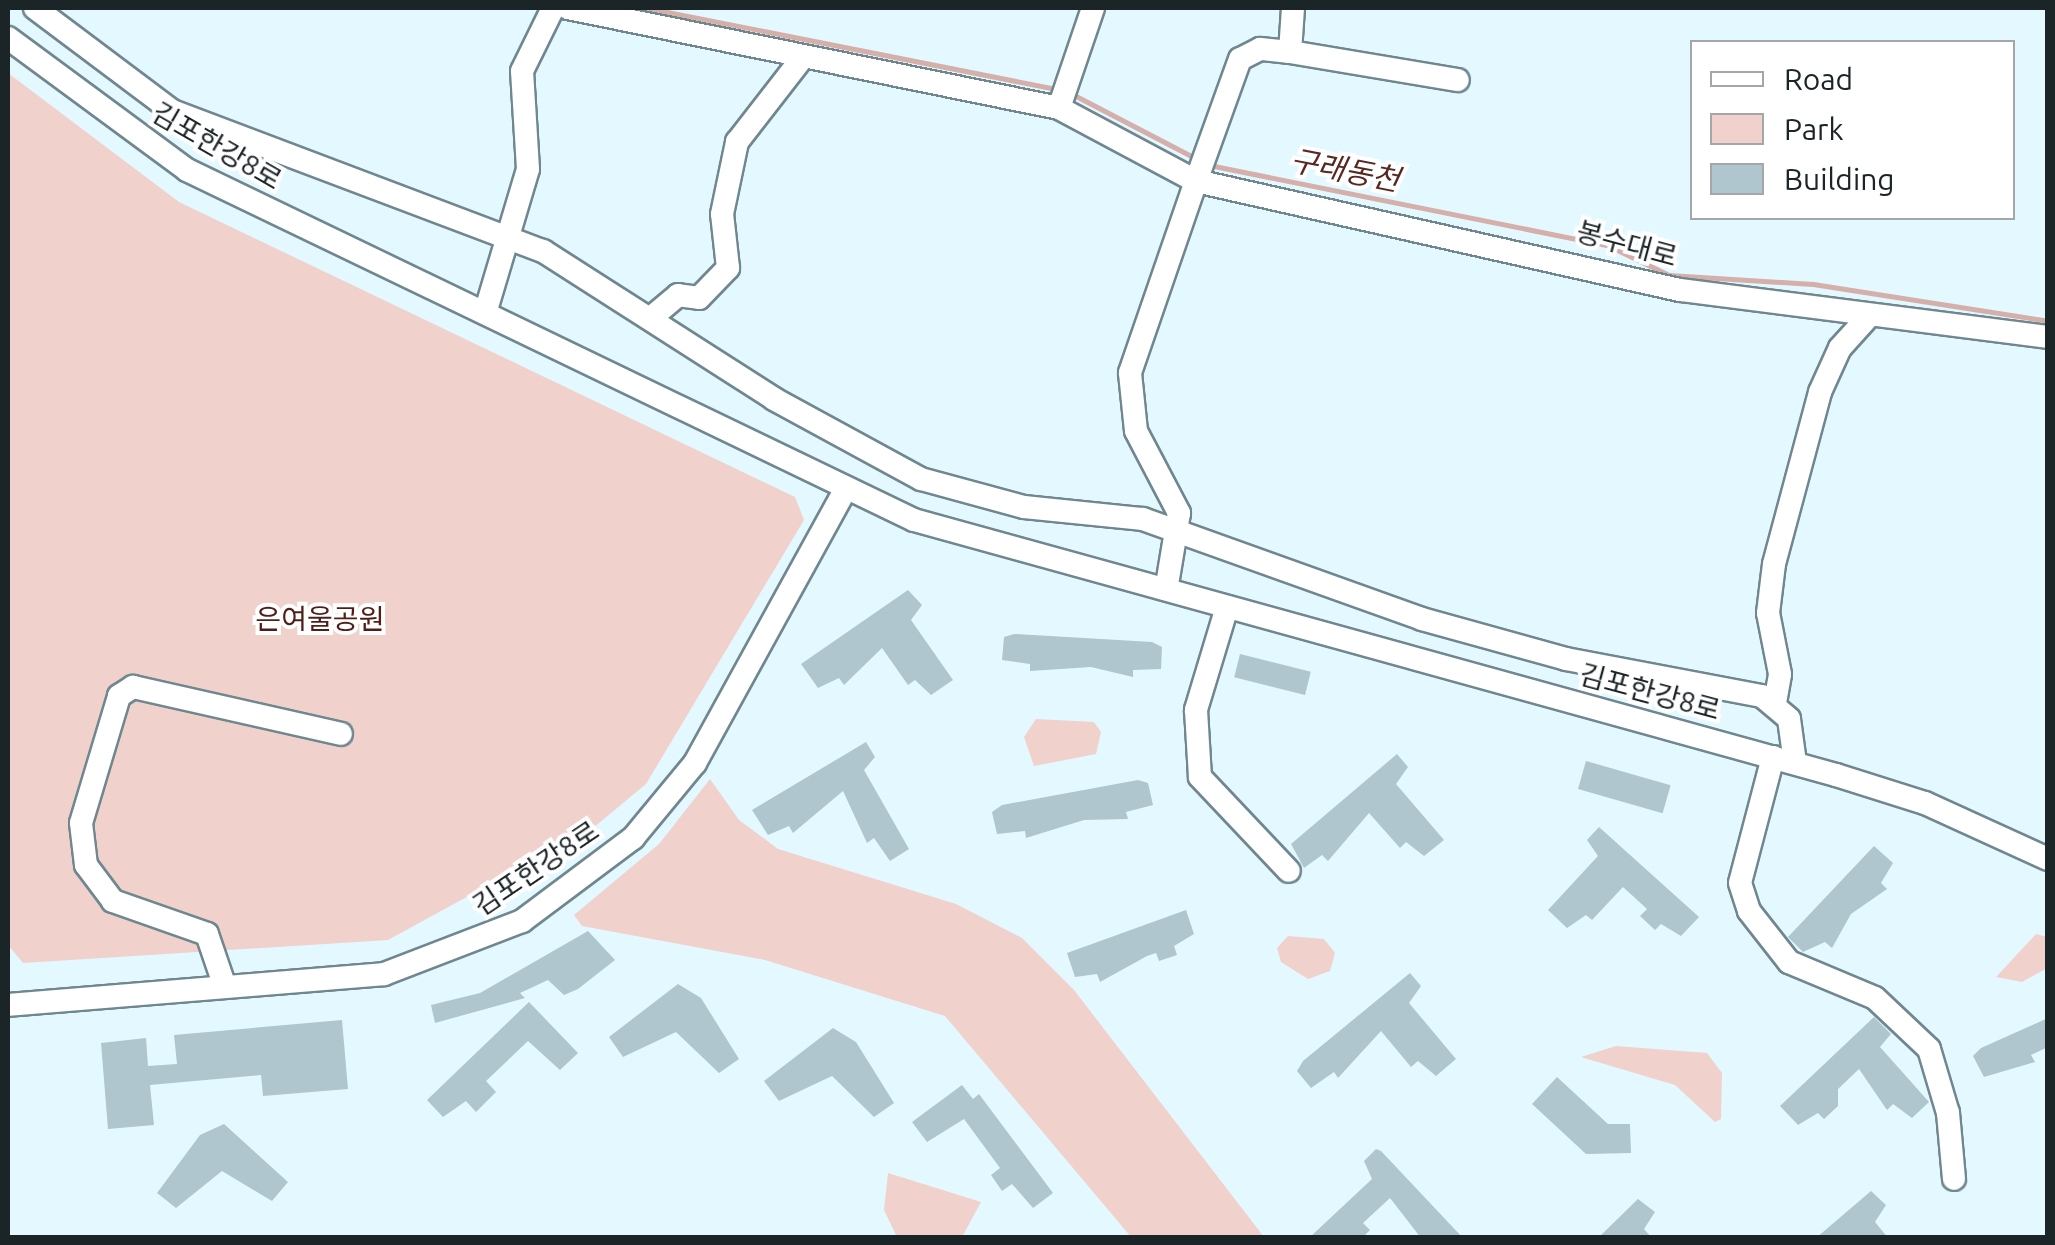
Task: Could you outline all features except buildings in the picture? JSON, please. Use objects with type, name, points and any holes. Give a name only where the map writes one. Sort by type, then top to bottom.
[{"type":"street","points":[[35,8],[172,111],[512,239],[652,317],[786,407],[921,479],[998,502],[1122,514],[1404,614],[1566,660],[1652,670],[1775,703],[1789,719],[1784,760],[1740,882],[1749,911],[1789,962],[1875,998],[1929,1049],[1948,1113],[1954,1179]]},
{"type":"street","points":[[486,310],[512,239],[530,150],[520,82],[553,8]]},
{"type":"street","points":[[568,8],[803,57],[1062,97],[1196,181]]},
{"type":"street","points":[[1062,97],[1093,8]]},
{"type":"street","points":[[1290,52],[1293,8]]},
{"type":"street","name":"김포한강8로","points":[[8,38],[187,170],[486,310],[914,520],[1784,760],[1924,803],[2048,860]]},
{"type":"street","points":[[1167,584],[1179,532],[1173,500],[1136,431],[1130,373],[1207,147],[1247,50],[1290,52],[1458,80]]},
{"type":"street","points":[[652,317],[678,295],[699,298],[728,268],[722,214],[737,142],[803,57]]},
{"type":"street","name":"봉수대로","points":[[1196,181],[1681,290],[2042,337]]},
{"type":"street","points":[[1775,703],[1780,674],[1768,613],[1774,564],[1820,392],[1840,348],[1869,316]]},
{"type":"street","name":"김포한강8로","points":[[846,488],[1167,584],[1227,607]]},
{"type":"street","name":"김포한강8로","points":[[8,1005],[384,974],[436,960],[522,921],[633,838],[695,763],[846,488]]},
{"type":"street","points":[[1227,607],[1196,710],[1200,778],[1289,871]]},
{"type":"street","points":[[225,987],[207,934],[113,901],[86,865],[81,822],[119,696],[133,687],[341,734]]},
{"type":"green space","name":"은여울공원","points":[[8,73],[179,202],[795,497],[804,520],[646,784],[593,828],[388,940],[23,963],[8,945]]},
{"type":"green space","points":[[1036,719],[1094,722],[1101,732],[1096,754],[1034,766],[1024,737]]},
{"type":"green space","points":[[710,779],[739,820],[778,849],[956,904],[1022,938],[1074,990],[1264,1237],[1131,1237],[945,1016],[765,960],[582,926],[574,915],[659,844]]},
{"type":"green space","points":[[2036,934],[2047,937],[2047,968],[2022,982],[1996,977]]},
{"type":"green space","points":[[1288,936],[1324,939],[1335,953],[1330,971],[1308,979],[1281,962],[1277,948]]},
{"type":"green space","points":[[1616,1046],[1707,1053],[1722,1073],[1721,1119],[1715,1122],[1675,1085],[1581,1057]]},
{"type":"green space","points":[[888,1173],[981,1202],[962,1237],[897,1237],[884,1210]]},
{"type":"waterway","name":"구래동천","points":[[647,8],[1056,89]]},
{"type":"waterway","name":"구래동천","points":[[1072,94],[1199,160]]},
{"type":"waterway","name":"구래동천","points":[[1209,165],[1609,246],[1669,275],[1813,284],[2048,321]]}]
